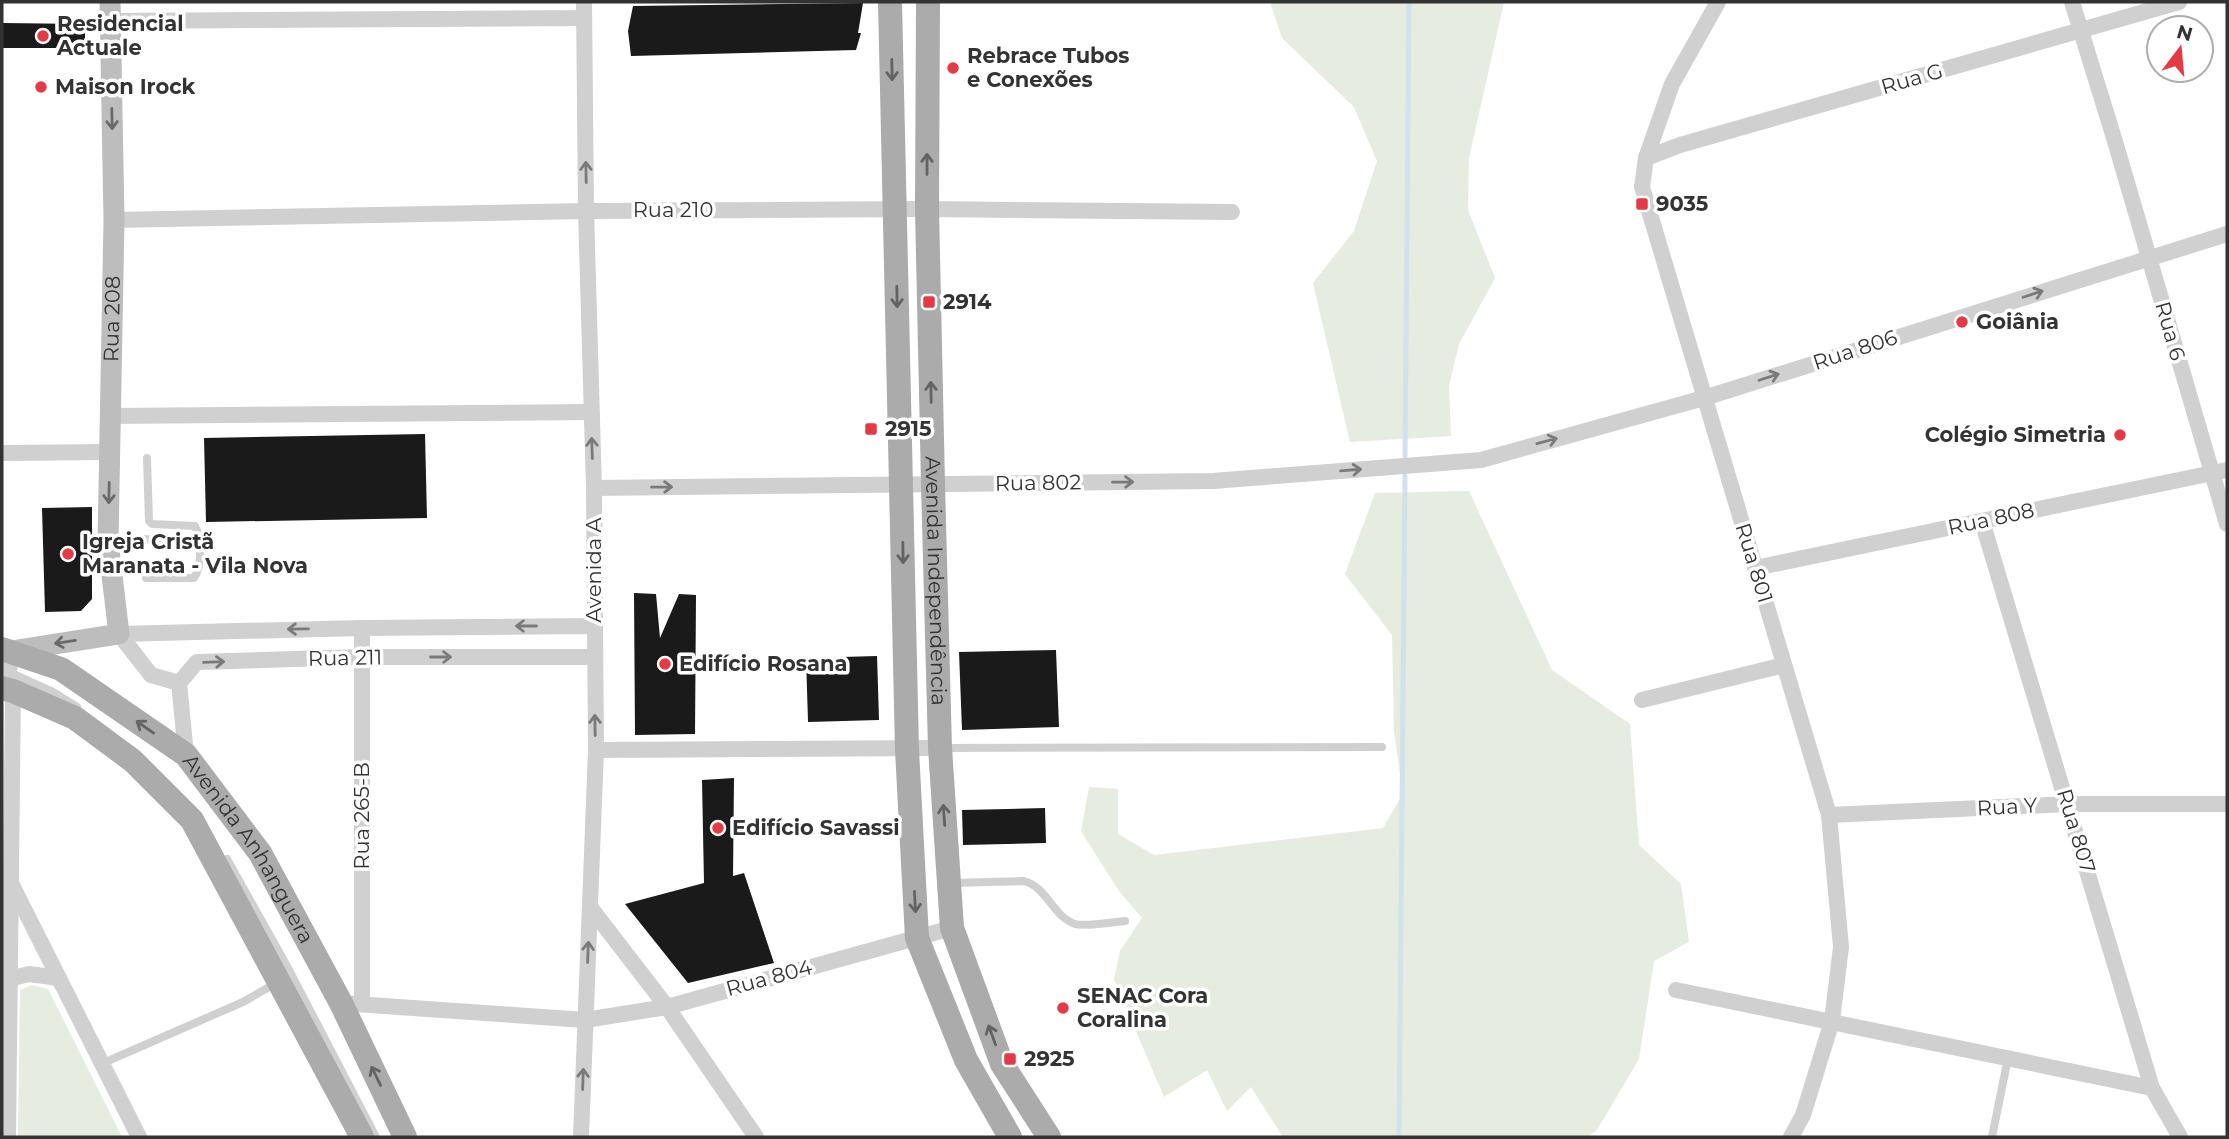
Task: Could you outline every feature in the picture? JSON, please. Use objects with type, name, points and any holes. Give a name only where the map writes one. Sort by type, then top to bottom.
[{"type":"main road","name":"Avenida Independência","points":[[890,2],[907,750],[917,937],[966,1060],[1010,1137]]},
{"type":"main road","name":"Avenida Independência","points":[[928,2],[927,209],[933,484],[940,748],[952,928],[1002,1064],[1049,1137]]},
{"type":"main road","name":"Avenida Anhanguera","points":[[6,670],[61,669],[186,755],[260,853],[352,1003],[405,1137]]},
{"type":"main road","name":"Avenida Anhanguera","points":[[6,670],[133,761],[192,820],[362,1137]]},
{"type":"street","name":"Rua 801","points":[[1718,2],[1672,83],[1646,158],[1642,187],[1829,815],[1841,947],[1832,1021],[1803,1115],[1791,1137]]},
{"type":"street","name":"Rua 6","points":[[2072,2],[2149,258],[2220,472],[2227,524]]},
{"type":"street","name":"Rua G","points":[[1646,158],[1680,145],[2179,2]]},
{"type":"street","points":[[110,11],[584,10]]},
{"type":"street","name":"Avenida A","points":[[581,1137],[596,750],[594,488],[586,211],[584,10]]},
{"type":"street","name":"Rua 208","points":[[110,11],[114,219],[108,542],[119,634]]},
{"type":"street","name":"Rua 210","points":[[114,219],[895,209],[1232,212]]},
{"type":"street","name":"Rua 806","points":[[1481,460],[1704,398],[2227,234]]},
{"type":"street","points":[[111,416],[591,412]]},
{"type":"street","points":[[2,453],[109,452]]},
{"type":"street","name":"Rua 802","points":[[594,488],[1213,481],[1481,460]]},
{"type":"street","name":"Rua 808","points":[[1755,568],[2220,472]]},
{"type":"street","name":"Rua 807","points":[[1982,521],[2152,1088],[2180,1137]]},
{"type":"street","name":"Rua 211","points":[[119,634],[594,626]]},
{"type":"street","name":"Rua 265-B","points":[[352,1003],[362,628]]},
{"type":"street","points":[[8,1137],[10,880],[6,670],[119,634],[151,675],[179,683],[186,755]]},
{"type":"street","name":"Rua 211","points":[[179,683],[197,662],[362,657],[594,657]]},
{"type":"street","points":[[1642,700],[1784,665]]},
{"type":"street","points":[[596,750],[940,748]]},
{"type":"street","name":"Rua Y","points":[[1829,815],[2068,804],[2227,804]]},
{"type":"street","points":[[10,880],[139,1137]]},
{"type":"street","points":[[590,907],[667,1007],[756,1137]]},
{"type":"street","name":"Rua 804","points":[[352,1003],[585,1020],[667,1007],[952,928]]},
{"type":"street","points":[[9,979],[29,974],[59,978]]},
{"type":"street","points":[[1676,990],[2152,1088]]},
{"type":"lane","points":[[146,578],[194,578],[199,571],[199,540],[195,526],[152,524],[149,521],[147,458]]},
{"type":"lane","points":[[108,542],[133,539],[199,540]]},
{"type":"lane","points":[[6,670],[53,692],[85,711]]},
{"type":"lane","points":[[940,748],[1381,747]]},
{"type":"lane","points":[[193,808],[201,818]]},
{"type":"lane","points":[[222,851],[287,966],[376,1137]]},
{"type":"lane","points":[[948,883],[1034,883],[1066,920],[1077,925],[1125,921]]},
{"type":"lane","points":[[102,1064],[243,1002],[278,981]]},
{"type":"lane","points":[[1992,1137],[2008,1058]]},
{"type":"shaded area","points":[[1270,2],[1504,2],[1469,158],[1468,210],[1495,278],[1459,344],[1449,386],[1451,436],[1350,442],[1313,283],[1354,231],[1377,161],[1354,107],[1282,38]]},
{"type":"shaded area","points":[[1469,491],[1552,670],[1630,724],[1639,845],[1681,884],[1689,942],[1654,961],[1639,1059],[1597,1130],[1587,1137],[1283,1137],[1251,1087],[1227,1111],[1207,1070],[1164,1097],[1114,979],[1120,951],[1142,918],[1119,891],[1081,831],[1089,787],[1118,789],[1118,834],[1154,855],[1383,828],[1403,794],[1394,731],[1392,635],[1345,574],[1375,493]]},
{"type":"shaded area","points":[[32,985],[48,989],[122,1137],[18,1137],[20,990]]},
{"type":"building","points":[[863,3],[858,33],[861,33],[856,50],[631,56],[628,31],[633,6]]},
{"type":"building","name":"Residencial Actuale","points":[[2,23],[85,24],[85,48],[2,48]]},
{"type":"building","points":[[425,434],[427,518],[206,522],[204,438]]},
{"type":"building","name":"Igreja Cristã Maranata - Vila Nova","points":[[92,507],[92,599],[81,611],[45,612],[42,508]]},
{"type":"building","name":"Edifício Rosana","points":[[634,593],[656,594],[660,638],[679,594],[696,595],[695,734],[635,735]]},
{"type":"building","points":[[1056,650],[1059,727],[962,730],[959,652]]},
{"type":"building","points":[[877,656],[879,720],[808,722],[806,658]]},
{"type":"building","points":[[734,778],[733,876],[744,873],[774,963],[688,983],[625,904],[704,883],[702,780]]},
{"type":"building","points":[[1045,808],[1046,843],[963,845],[962,810]]},
{"type":"waterway","points":[[1405,456],[1409,2]]},
{"type":"waterway","points":[[1399,1137],[1405,476]]},
{"type":"place","name":"Residencial Actuale","points":[[43,36]]},
{"type":"place","name":"Rebrace Tubos e Conexões","points":[[953,68]]},
{"type":"place","name":"Maison Irock","points":[[41,87]]},
{"type":"place","name":"9035","points":[[1642,204]]},
{"type":"place","name":"2914","points":[[929,302]]},
{"type":"place","name":"Goiânia","points":[[1962,322]]},
{"type":"place","name":"2915","points":[[871,429]]},
{"type":"place","name":"Colégio Simetria","points":[[2120,435]]},
{"type":"place","name":"Igreja Cristã Maranata - Vila Nova","points":[[68,554]]},
{"type":"place","name":"Edifício Rosana","points":[[665,664]]},
{"type":"place","name":"Edifício Savassi","points":[[718,828]]},
{"type":"place","name":"SENAC Cora Coralina","points":[[1063,1008]]},
{"type":"place","name":"2925","points":[[1010,1059]]}]
